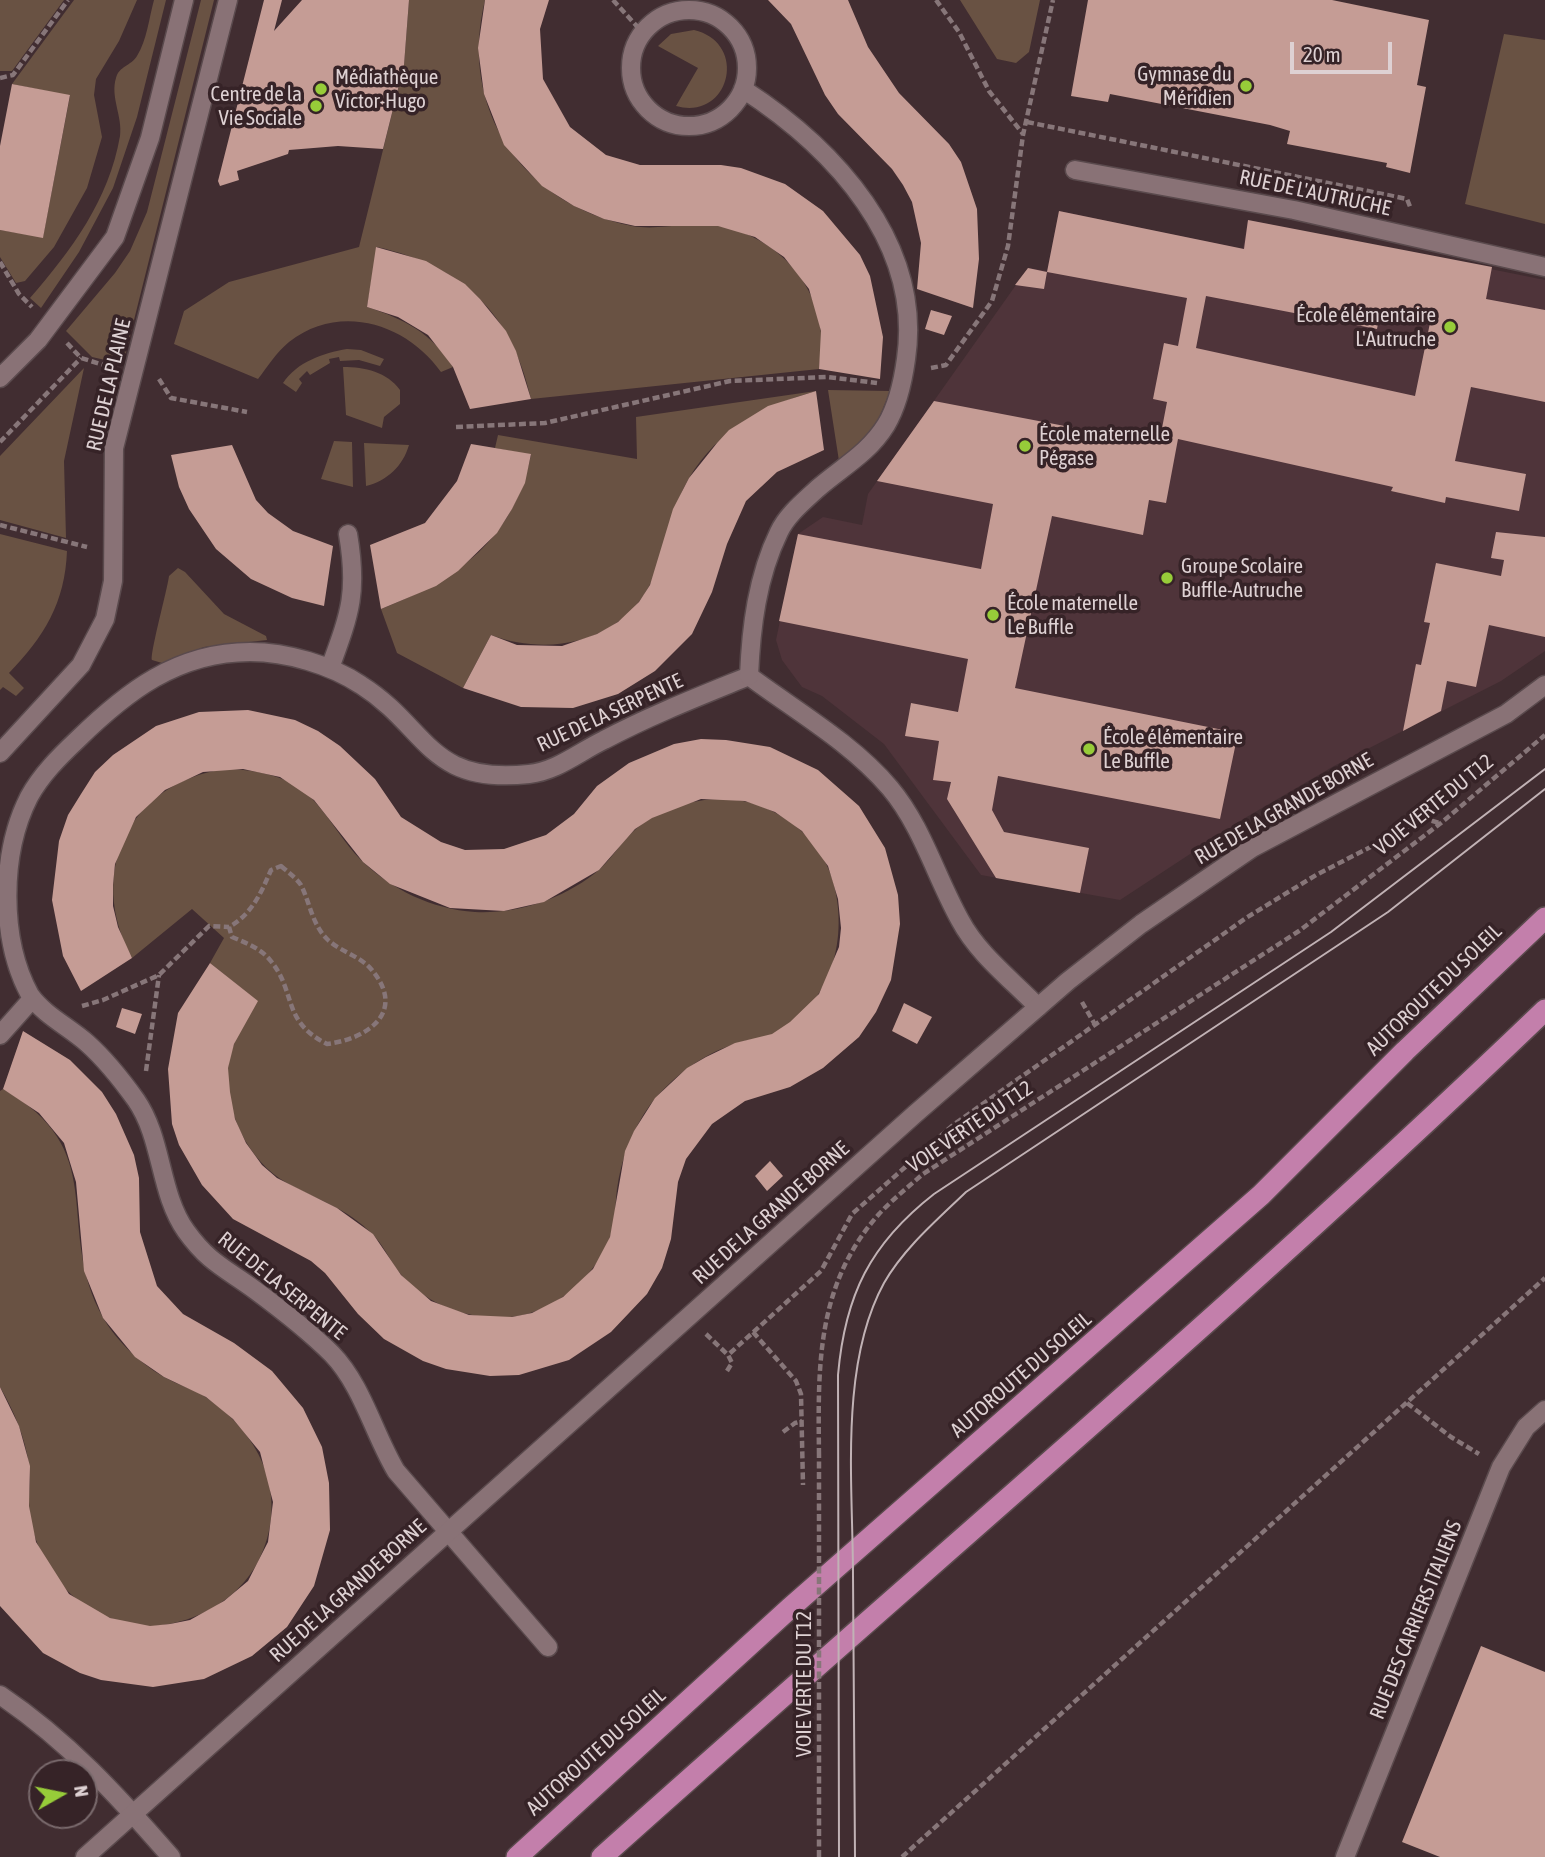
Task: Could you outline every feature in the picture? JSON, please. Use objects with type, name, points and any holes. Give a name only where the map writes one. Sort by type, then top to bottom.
[{"type":"highway","name":"AUTOROUTE DU SOLEIL","points":[[517,1857],[790,1608],[1261,1195],[1405,1051],[1545,918]]},
{"type":"highway","points":[[602,1857],[1153,1369],[1447,1104],[1545,1010]]},
{"type":"street","points":[[0,378],[38,340],[115,237],[150,138],[184,0]]},
{"type":"street","name":"RUE DE LA PLAINE","points":[[0,753],[81,665],[105,619],[113,581],[114,448],[228,0]]},
{"type":"street","points":[[673,12],[700,12],[725,22],[738,36],[746,53],[747,71],[743,89],[734,106],[709,122],[680,126],[661,119],[646,107],[635,89],[631,70],[634,50],[643,33],[656,20],[673,12]]},
{"type":"street","points":[[743,89],[787,120],[811,143],[860,195],[879,221],[893,253],[907,310],[908,337],[903,380],[887,423],[866,452],[804,502],[779,532],[751,622],[749,676],[867,762],[892,790],[918,831],[961,922],[981,950],[1038,1007]]},
{"type":"street","name":"RUE DE L'AUTRUCHE","points":[[1075,170],[1294,210],[1545,267]]},
{"type":"street","points":[[330,668],[351,606],[355,572],[348,534]]},
{"type":"street","name":"RUE DE LA SERPENTE","points":[[548,1647],[396,1471],[354,1387],[336,1358],[296,1321],[207,1259],[182,1226],[143,1110],[117,1074],[87,1043],[32,999],[13,962],[5,935],[2,883],[17,820],[50,766],[115,702],[163,673],[188,663],[219,655],[252,652],[330,668],[363,685],[442,761],[471,771],[500,776],[534,774],[565,763],[635,725],[749,676]]},
{"type":"street","name":"RUE DE LA GRANDE BORNE","points":[[85,1857],[1038,1007],[1141,924],[1252,848],[1506,714],[1545,685]]},
{"type":"street","points":[[0,1035],[32,999]]},
{"type":"street","name":"RUE DES CARRIERS ITALIENS","points":[[1345,1857],[1501,1466],[1526,1427],[1545,1410]]},
{"type":"street","points":[[0,1695],[32,1716],[78,1755],[171,1857]]},
{"type":"path","points":[[0,79],[13,75],[68,0]]},
{"type":"path","points":[[613,0],[643,33]]},
{"type":"path","points":[[936,0],[959,32],[989,91],[1023,135]]},
{"type":"path","points":[[456,427],[545,423],[730,381],[827,377],[903,380],[946,365],[992,302],[1008,246],[1023,135],[1053,0]]},
{"type":"path","points":[[1027,122],[1407,199],[1423,239]]},
{"type":"path","points":[[0,262],[19,294]]},
{"type":"path","points":[[0,442],[81,358],[118,369]]},
{"type":"path","points":[[159,379],[171,398],[247,412]]},
{"type":"path","points":[[0,525],[66,544],[114,550]]},
{"type":"path","name":"VOIE VERTE DU T12","points":[[819,1857],[818,1392],[826,1311],[856,1247],[879,1214],[923,1174],[1299,931],[1441,823],[1545,735]]},
{"type":"path","points":[[728,1355],[821,1271],[852,1214],[953,1125],[994,1094],[1214,940],[1304,882],[1425,819],[1441,823]]},
{"type":"path","points":[[50,1015],[103,1000],[159,975],[209,926],[229,927],[239,921],[257,902],[271,870],[281,866],[299,882],[314,920],[327,939],[370,968],[380,983],[383,1013],[376,1026],[345,1042],[327,1044],[311,1036],[294,1017],[284,985],[271,960],[255,947],[232,937],[229,927]]},
{"type":"path","points":[[143,1110],[148,1034],[159,975]]},
{"type":"path","points":[[902,1857],[1545,1278]]},
{"type":"path","points":[[705,1332],[728,1355],[732,1363],[727,1371]]},
{"type":"path","points":[[753,1332],[796,1381],[801,1394],[803,1485]]},
{"type":"path","points":[[1406,1402],[1451,1437],[1501,1466]]},
{"type":"path","points":[[783,1432],[795,1423],[802,1422]]},
{"type":"shaded area","points":[[0,0],[64,0],[12,71],[0,71]]},
{"type":"shaded area","points":[[74,0],[137,0],[119,41],[96,79],[94,95],[102,137],[87,188],[54,247],[25,281],[16,283],[0,257],[0,230],[43,237],[70,96],[12,84]]},
{"type":"shaded area","points":[[154,0],[166,0],[137,117],[113,188],[79,252],[41,308],[30,298],[74,243],[107,182],[120,136],[116,78],[140,50]]},
{"type":"shaded area","points":[[201,0],[214,0],[123,364],[92,357],[66,331],[130,251],[147,212]]},
{"type":"shaded area","points":[[409,0],[485,0],[479,40],[481,78],[491,114],[507,146],[530,174],[559,197],[593,214],[632,226],[701,224],[723,227],[764,243],[781,256],[808,290],[817,310],[822,336],[819,369],[531,399],[511,342],[479,298],[434,267],[407,255],[377,247],[367,307],[416,329],[436,345],[453,367],[441,372],[427,355],[410,341],[371,324],[351,321],[329,323],[309,330],[289,342],[258,379],[174,344],[184,311],[229,282],[359,247],[404,65]]},
{"type":"shaded area","points":[[960,0],[1040,0],[1029,52],[1016,63],[997,59]]},
{"type":"shaded area","points":[[694,30],[711,38],[722,49],[727,64],[726,78],[720,92],[709,102],[695,108],[676,106],[698,68],[658,46],[671,34]]},
{"type":"shaded area","points":[[1504,34],[1545,40],[1545,224],[1465,204]]},
{"type":"shaded area","name":"Groupe Scolaire Buffle-Autruche","points":[[1059,211],[1243,249],[1248,220],[1545,280],[1545,651],[1501,681],[1334,766],[1245,818],[1120,900],[981,875],[884,744],[822,696],[802,687],[782,660],[776,640],[798,534],[823,517],[862,525],[868,494],[1028,268],[1047,271]]},
{"type":"shaded area","points":[[347,349],[361,350],[384,359],[380,366],[359,360],[340,361],[339,357],[329,359],[330,363],[310,375],[307,371],[299,379],[302,383],[296,392],[283,383],[303,364]]},
{"type":"shaded area","points":[[343,367],[375,372],[389,379],[400,390],[400,404],[384,417],[382,428],[346,415]]},
{"type":"shaded area","points":[[84,368],[64,461],[66,538],[0,520],[0,456]]},
{"type":"shaded area","points":[[828,390],[890,391],[873,433],[839,461]]},
{"type":"shaded area","points":[[816,391],[760,412],[728,433],[714,446],[689,478],[678,500],[657,568],[646,592],[630,612],[611,627],[589,637],[541,645],[491,635],[463,688],[397,653],[381,609],[458,570],[496,533],[511,511],[523,485],[531,455],[495,448],[498,435],[637,459],[636,417]]},
{"type":"shaded area","points":[[334,441],[352,442],[353,487],[321,479]]},
{"type":"shaded area","points":[[364,443],[409,445],[403,460],[393,471],[366,486]]},
{"type":"shaded area","points":[[0,534],[67,551],[62,587],[50,618],[33,646],[9,673],[24,688],[16,696],[3,687],[0,690]]},
{"type":"shaded area","points":[[178,568],[185,572],[224,614],[266,636],[267,640],[204,647],[162,663],[152,660],[169,576]]},
{"type":"shaded area","points":[[225,769],[275,776],[297,787],[316,803],[349,846],[373,871],[399,889],[428,902],[475,912],[522,908],[567,891],[600,869],[637,828],[675,807],[705,800],[748,802],[788,820],[810,840],[827,864],[837,900],[839,923],[831,967],[810,1006],[793,1022],[773,1034],[713,1053],[678,1076],[650,1105],[624,1156],[613,1228],[605,1249],[596,1264],[573,1289],[559,1300],[527,1314],[495,1318],[464,1313],[435,1302],[421,1293],[398,1271],[379,1242],[363,1225],[273,1174],[250,1148],[241,1133],[230,1101],[228,1067],[235,1041],[257,1001],[210,963],[224,938],[192,909],[132,958],[119,926],[113,895],[116,865],[125,837],[141,813],[163,792],[191,778]]},
{"type":"shaded area","points":[[3,1089],[36,1112],[57,1137],[69,1162],[87,1277],[104,1320],[127,1348],[145,1364],[164,1377],[202,1395],[227,1413],[256,1450],[265,1471],[271,1492],[271,1515],[267,1538],[258,1562],[228,1598],[186,1620],[142,1626],[114,1620],[101,1614],[77,1599],[58,1580],[34,1534],[25,1444],[0,1387],[0,1091]]},
{"type":"building","name":"Centre de la Vie Sociale","points":[[264,0],[282,0],[274,31],[302,0],[409,0],[404,65],[383,149],[338,146],[289,150],[288,154],[237,171],[239,180],[220,186],[218,181]]},
{"type":"building","points":[[485,0],[549,0],[540,29],[543,79],[570,127],[606,155],[640,165],[721,165],[741,168],[785,184],[823,211],[860,255],[870,276],[883,337],[880,379],[819,369],[821,331],[809,289],[784,257],[755,237],[718,226],[635,226],[604,219],[574,206],[542,186],[504,145],[484,94],[478,48]]},
{"type":"building","points":[[768,0],[848,0],[868,47],[899,93],[949,144],[961,162],[977,209],[979,259],[973,308],[917,289],[921,243],[912,202],[892,169],[838,114],[825,95],[791,24]]},
{"type":"building","name":"Gymnase du Méridien","points":[[1088,0],[1332,0],[1429,20],[1417,85],[1426,87],[1410,173],[1386,167],[1387,163],[1287,144],[1290,131],[1270,125],[1110,94],[1108,102],[1071,96]]},
{"type":"building","points":[[12,84],[70,95],[43,238],[0,230],[0,146]]},
{"type":"building","points":[[1059,211],[1244,249],[1248,220],[1492,267],[1486,299],[1545,310],[1545,402],[1471,387],[1455,461],[1526,474],[1519,511],[1446,497],[1445,503],[1391,491],[1393,487],[1178,439],[1166,503],[1149,500],[1143,535],[1052,516],[1015,688],[1238,733],[1220,819],[998,776],[992,810],[1004,832],[1089,848],[1080,893],[996,878],[947,799],[951,782],[933,780],[939,741],[905,736],[911,703],[958,712],[968,659],[779,621],[798,534],[981,569],[993,504],[877,481],[934,401],[1159,444],[1167,402],[1153,399],[1164,343],[1178,346],[1187,298],[1047,272]],"holes":[[[1206,296],[1377,329],[1381,308],[1431,318],[1415,396],[1196,348]]]},
{"type":"building","points":[[376,247],[426,261],[465,284],[506,331],[516,351],[531,399],[470,409],[453,367],[428,335],[398,317],[367,307]]},
{"type":"building","points":[[1028,268],[1047,272],[1044,289],[1015,285]]},
{"type":"building","points":[[931,310],[952,316],[944,335],[925,329]]},
{"type":"building","points":[[816,391],[824,450],[777,472],[746,501],[727,544],[712,592],[692,634],[655,671],[618,694],[573,708],[521,707],[463,688],[491,635],[517,645],[562,646],[597,634],[618,622],[639,602],[650,585],[673,509],[689,478],[717,443],[729,430],[768,406]]},
{"type":"building","points":[[471,444],[531,454],[525,483],[512,509],[497,533],[458,571],[436,586],[381,609],[370,545],[425,523],[457,481]]},
{"type":"building","points":[[232,445],[256,500],[268,513],[293,531],[333,546],[324,606],[292,598],[251,579],[216,549],[189,509],[179,487],[171,455]]},
{"type":"building","points":[[1496,532],[1545,537],[1545,637],[1489,625],[1476,687],[1447,681],[1441,711],[1403,731],[1416,664],[1421,665],[1430,623],[1424,622],[1436,563],[1501,576],[1504,560],[1491,558]]},
{"type":"building","points":[[248,710],[295,720],[318,731],[340,746],[375,779],[401,817],[441,842],[465,850],[504,849],[546,835],[574,814],[597,786],[629,763],[674,744],[701,739],[770,747],[818,770],[859,806],[885,848],[898,895],[900,924],[891,980],[876,1012],[859,1037],[823,1068],[790,1087],[745,1101],[712,1124],[686,1159],[678,1182],[671,1239],[662,1268],[647,1294],[611,1332],[569,1360],[519,1375],[490,1376],[446,1369],[423,1361],[384,1339],[311,1261],[233,1219],[202,1185],[179,1145],[172,1124],[168,1069],[178,1013],[210,963],[258,1001],[234,1044],[228,1068],[230,1092],[235,1119],[246,1143],[262,1165],[277,1178],[337,1208],[373,1234],[401,1275],[431,1301],[469,1315],[512,1317],[532,1313],[563,1297],[593,1269],[610,1237],[625,1151],[655,1098],[687,1068],[706,1057],[735,1043],[772,1034],[790,1022],[819,994],[839,947],[841,928],[838,899],[828,866],[802,831],[775,812],[745,801],[701,799],[652,818],[635,829],[599,870],[544,902],[504,911],[450,908],[390,884],[363,862],[314,800],[280,777],[243,769],[203,772],[165,790],[136,817],[115,864],[113,885],[113,906],[118,927],[132,958],[81,991],[63,956],[52,900],[59,841],[68,815],[95,772],[113,755],[156,726],[199,712]]},
{"type":"building","points":[[904,1003],[932,1017],[917,1044],[892,1031]]},
{"type":"building","points":[[122,1008],[142,1014],[135,1034],[116,1027]]},
{"type":"building","points":[[23,1031],[70,1060],[102,1092],[116,1114],[134,1155],[139,1178],[140,1232],[157,1286],[183,1314],[234,1343],[272,1371],[303,1408],[322,1447],[329,1483],[330,1530],[314,1586],[287,1627],[252,1656],[204,1679],[153,1687],[101,1680],[80,1673],[43,1653],[0,1606],[0,1387],[19,1426],[30,1466],[29,1506],[36,1542],[69,1594],[110,1618],[150,1626],[170,1624],[190,1620],[224,1601],[248,1581],[268,1542],[273,1502],[260,1452],[233,1419],[206,1397],[164,1377],[135,1357],[103,1318],[84,1271],[76,1182],[64,1143],[39,1113],[3,1089]]},
{"type":"building","points":[[770,1161],[783,1176],[767,1191],[755,1176]]},
{"type":"building","points":[[1481,1646],[1545,1672],[1545,1857],[1440,1857],[1402,1842]]},
{"type":"tram line","points":[[839,1857],[838,1375],[847,1320],[865,1273],[877,1252],[893,1232],[934,1194],[1331,932],[1545,769]]},
{"type":"tram line","points":[[855,1857],[851,1465],[854,1388],[870,1315],[892,1270],[922,1235],[966,1192],[1388,912],[1545,789]]},
{"type":"place","name":"Gymnase du Méridien","points":[[1246,86]]},
{"type":"place","name":"Médiathèque Victor-Hugo","points":[[321,89]]},
{"type":"place","name":"Centre de la Vie Sociale","points":[[316,106]]},
{"type":"place","name":"École élémentaire L'Autruche","points":[[1450,327]]},
{"type":"place","name":"École maternelle Pégase","points":[[1025,446]]},
{"type":"place","name":"Groupe Scolaire Buffle-Autruche","points":[[1167,578]]},
{"type":"place","name":"École maternelle Le Buffle","points":[[993,615]]},
{"type":"place","name":"École élémentaire Le Buffle","points":[[1089,749]]}]
